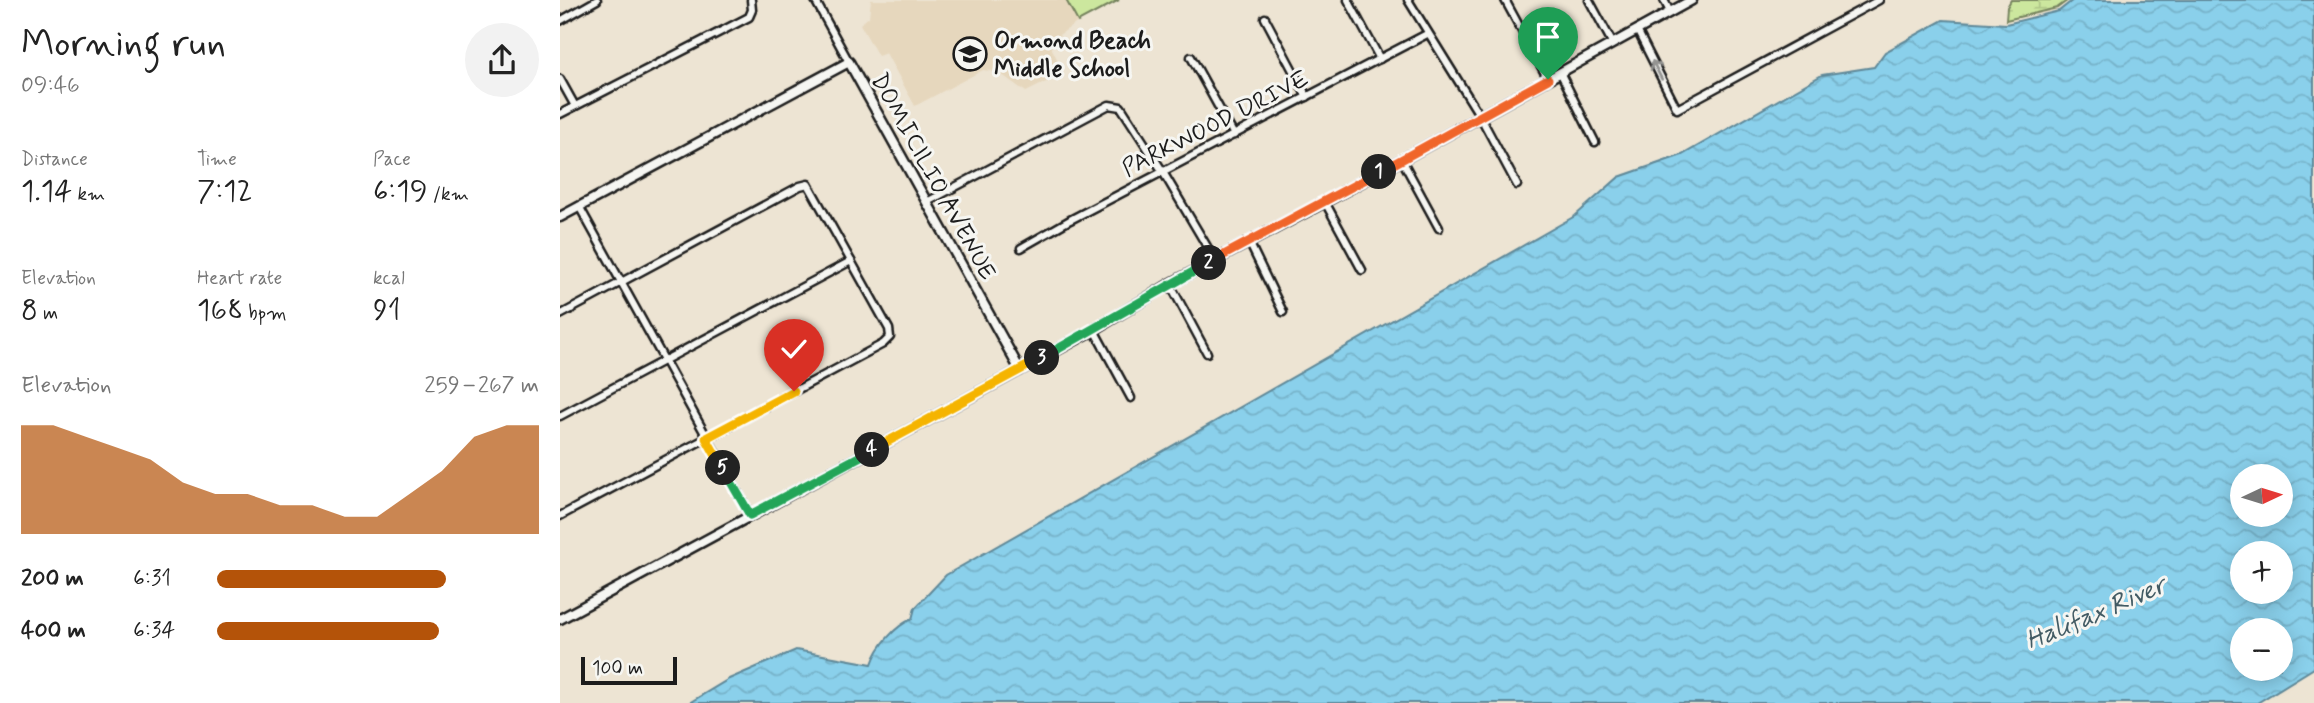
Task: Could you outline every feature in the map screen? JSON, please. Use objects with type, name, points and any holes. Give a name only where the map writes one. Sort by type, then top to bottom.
[{"type":"street","points":[[560,21],[597,0]]},
{"type":"street","points":[[560,114],[748,17],[752,10],[751,0]]},
{"type":"street","name":"DOMICILIO AVENUE","points":[[815,0],[1020,370]]},
{"type":"street","points":[[1348,0],[1380,59]]},
{"type":"street","points":[[1408,0],[1480,116],[1517,185]]},
{"type":"street","points":[[1504,0],[1548,79]]},
{"type":"street","points":[[1589,0],[1613,44]]},
{"type":"street","points":[[1664,0],[1674,7]]},
{"type":"street","points":[[560,619],[1094,330],[1171,284],[1613,44],[1674,7],[1692,0]]},
{"type":"street","points":[[1860,0],[1864,8]]},
{"type":"street","points":[[1637,30],[1678,108],[1879,0]]},
{"type":"street","points":[[1265,18],[1307,97]]},
{"type":"street","name":"PARKWOOD DRIVE","points":[[1021,248],[1427,34]]},
{"type":"street","points":[[1191,57],[1234,135]]},
{"type":"street","points":[[560,217],[849,62]]},
{"type":"street","points":[[1560,72],[1594,142]]},
{"type":"street","points":[[560,79],[575,106]]},
{"type":"street","points":[[927,202],[1109,105],[1124,108],[1215,260]]},
{"type":"street","points":[[1402,160],[1439,229]]},
{"type":"street","points":[[560,315],[808,184],[890,329],[890,337],[883,344],[560,516]]},
{"type":"street","points":[[1325,202],[1362,270]]},
{"type":"street","points":[[579,206],[750,515]]},
{"type":"street","points":[[1249,242],[1283,312]]},
{"type":"street","points":[[560,416],[851,261]]},
{"type":"street","points":[[1171,284],[1207,353]]},
{"type":"street","points":[[1094,330],[1130,398]]},
{"type":"shaded area","name":"Ormond Beach Middle School","points":[[871,0],[1119,0],[1053,39],[1052,49],[1060,65],[1052,79],[1026,92],[998,72],[983,70],[915,106],[886,53],[878,56],[860,24],[869,17]]},
{"type":"green space","points":[[1066,0],[1119,0],[1078,22]]},
{"type":"green space","points":[[2011,0],[2068,0],[2057,8],[2006,20],[2007,7]]},
{"type":"water","name":"Halifax River","points":[[2073,0],[2314,0],[2314,668],[2293,681],[2293,618],[2230,618],[2230,681],[2293,681],[2257,703],[689,703],[729,679],[796,650],[872,664],[888,637],[899,626],[912,619],[915,608],[946,575],[1575,216],[1619,177],[1682,155],[1822,75],[1874,67],[1885,52],[1943,20],[2006,24],[2059,11]]},
{"type":"place","name":"Ormond Beach Middle School","points":[[970,54]]},
{"type":"route","points":[[794,391],[706,438],[750,515],[1094,330],[1171,284],[1548,79]]}]
